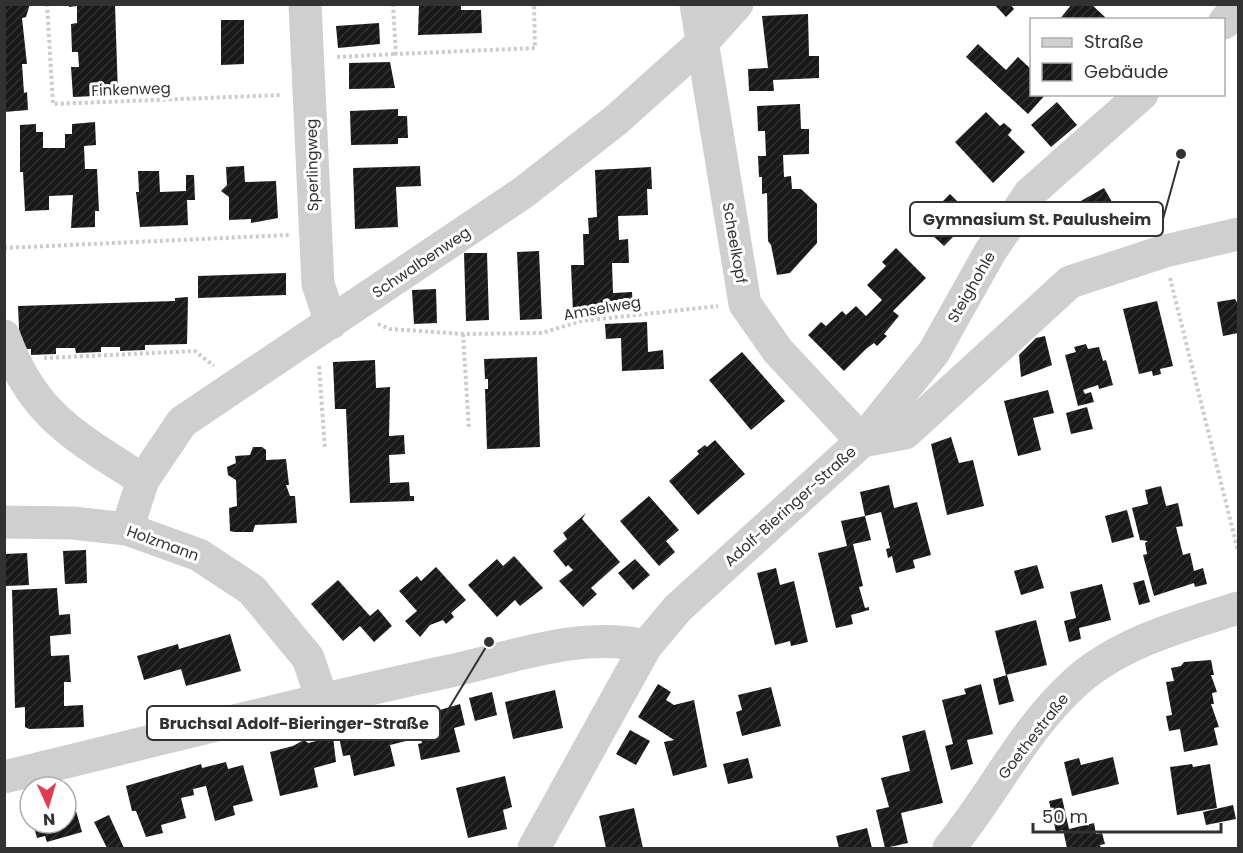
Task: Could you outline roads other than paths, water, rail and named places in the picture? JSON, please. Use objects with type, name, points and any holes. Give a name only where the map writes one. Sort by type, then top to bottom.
[{"type":"street","name":"Sperlingweg","points":[[305,4],[310,58],[314,234],[318,284],[328,324]]},
{"type":"street","name":"Scheelkopf","points":[[696,4],[745,304],[778,351],[862,441]]},
{"type":"street","name":"Schwalbenweg","points":[[127,529],[143,480],[182,422],[524,192],[616,120],[702,43],[737,4]]},
{"type":"street","points":[[1225,22],[1239,5]]},
{"type":"street","name":"Steighohle","points":[[862,441],[934,352],[990,252],[1030,193],[1140,96]]},
{"type":"street","name":"Adolf-Bieringer-Straße","points":[[534,849],[646,646],[678,608],[862,441],[905,433],[1070,282],[1165,251],[1239,234]]},
{"type":"street","points":[[9,348],[27,388],[49,414],[143,480]]},
{"type":"street","name":"Holzmann","points":[[4,522],[73,523],[127,529],[199,555],[252,590],[308,658],[322,699]]},
{"type":"street","name":"Goethestraße","points":[[949,849],[1042,720],[1077,681],[1122,652],[1157,636],[1239,608]]},
{"type":"street","points":[[4,777],[322,699],[556,647],[612,640],[646,646]]},
{"type":"place","name":"Gymnasium St. Paulusheim","points":[[1181,154]]},
{"type":"place","name":"Bruchsal Adolf-Bieringer-Straße","points":[[489,642]]}]
